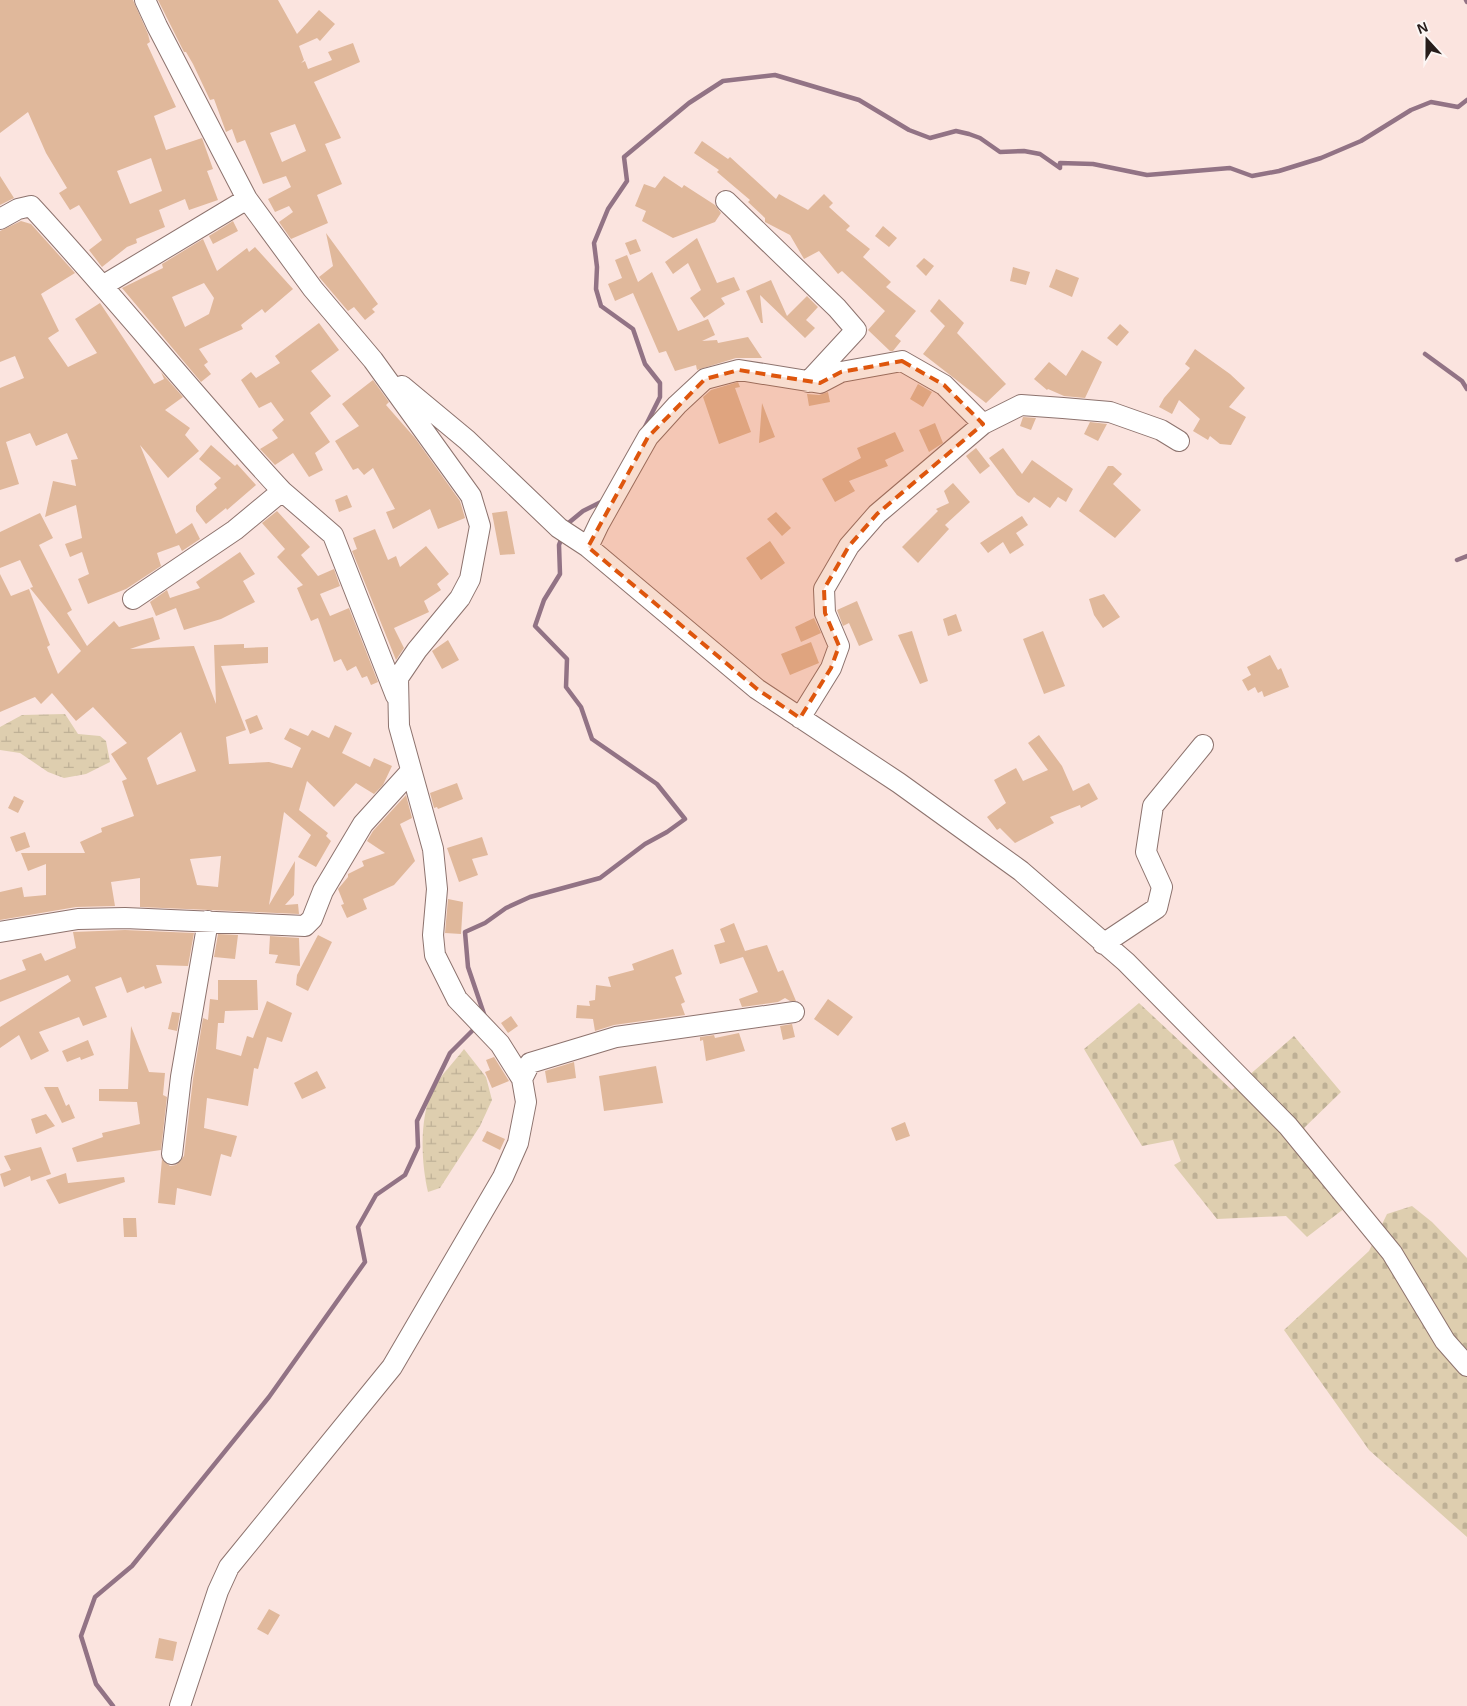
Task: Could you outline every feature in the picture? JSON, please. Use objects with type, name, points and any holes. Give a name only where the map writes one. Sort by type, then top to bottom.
[{"type":"street","points":[[145,0],[156,26],[246,199],[313,289],[373,360],[471,496],[480,526],[470,579],[460,598],[398,678],[399,726],[433,849],[437,889],[433,935],[435,954],[457,999],[500,1044],[522,1079],[526,1102],[518,1143],[503,1178],[392,1367],[229,1568],[218,1591],[180,1706]]},
{"type":"street","points":[[104,285],[246,199]]},
{"type":"street","points":[[726,201],[837,308],[856,330],[808,382]]},
{"type":"street","points":[[0,219],[18,209],[31,206],[104,285],[212,415],[282,491],[333,535],[397,698]]},
{"type":"street","points":[[373,360],[467,440],[564,532],[588,547],[757,689],[899,783],[1021,872],[1126,962],[1288,1126],[1392,1253],[1445,1341],[1467,1366]]},
{"type":"street","points":[[588,547],[648,437],[706,379],[740,370],[820,383],[841,372],[902,361],[944,385],[983,424]]},
{"type":"street","points":[[800,718],[831,668],[839,646],[825,614],[824,589],[849,546],[877,514],[983,424],[1020,405],[1110,412],[1161,430],[1179,441]]},
{"type":"street","points":[[133,600],[235,530],[282,491]]},
{"type":"street","points":[[1103,944],[1157,908],[1162,887],[1146,852],[1153,806],[1203,745]]},
{"type":"street","points":[[0,932],[78,919],[208,921],[305,926],[312,919],[323,891],[363,824],[411,771]]},
{"type":"street","points":[[172,1154],[181,1077],[208,921]]},
{"type":"street","points":[[522,1079],[530,1063],[616,1037],[794,1012]]},
{"type":"highlighted area","points":[[902,361],[944,385],[983,424],[877,514],[849,546],[824,589],[825,613],[839,646],[831,668],[800,718],[757,689],[588,547],[648,437],[705,379],[739,370],[820,383],[841,372]]},
{"type":"green space","points":[[65,714],[78,734],[100,736],[106,741],[110,762],[86,774],[64,778],[48,772],[20,753],[0,750],[0,727],[22,715]]},
{"type":"green space","points":[[1139,1003],[1232,1090],[1294,1036],[1341,1092],[1304,1128],[1358,1198],[1307,1237],[1286,1216],[1217,1219],[1174,1165],[1181,1161],[1173,1140],[1142,1146],[1084,1049]]},
{"type":"green space","points":[[464,1049],[486,1077],[492,1100],[480,1126],[440,1188],[428,1192],[423,1154],[423,1126],[428,1101],[436,1084]]},
{"type":"green space","points":[[1412,1206],[1432,1222],[1467,1258],[1467,1537],[1369,1450],[1284,1330],[1369,1251],[1387,1214]]},
{"type":"building","points":[[0,0],[133,0],[148,34],[150,42],[147,44],[176,107],[154,116],[166,150],[202,138],[213,169],[207,171],[218,200],[189,210],[185,199],[159,210],[165,227],[136,239],[137,243],[127,247],[102,267],[89,250],[102,240],[79,205],[70,210],[59,193],[67,188],[46,153],[28,112],[0,133]],"holes":[[[151,158],[162,191],[130,204],[117,171]]]},
{"type":"building","points":[[158,0],[278,0],[297,34],[319,10],[335,24],[320,41],[317,38],[299,46],[304,60],[301,63],[305,61],[308,69],[332,60],[328,52],[353,43],[360,62],[314,82],[341,138],[325,144],[342,184],[317,195],[328,223],[291,239],[279,222],[293,212],[289,206],[275,212],[268,199],[291,187],[286,176],[263,184],[245,140],[237,143],[232,129],[226,132],[214,99],[210,100],[193,64],[186,52],[184,52]],"holes":[[[295,124],[306,151],[282,162],[270,133]]]},
{"type":"building","points":[[702,141],[728,159],[730,157],[776,199],[779,194],[808,210],[824,194],[833,203],[829,207],[850,226],[846,230],[870,249],[863,257],[891,282],[886,287],[916,311],[895,336],[901,341],[893,351],[890,351],[868,330],[885,311],[842,271],[838,274],[819,251],[804,259],[790,235],[765,222],[765,218],[748,202],[750,200],[717,172],[719,170],[694,153]]},
{"type":"building","points":[[0,176],[14,198],[0,205]]},
{"type":"building","points":[[664,176],[682,188],[684,185],[715,205],[721,213],[715,222],[673,238],[642,221],[646,211],[635,206],[644,184],[655,188]]},
{"type":"building","points":[[21,221],[31,224],[75,273],[41,294],[59,331],[48,338],[68,367],[97,353],[75,319],[100,303],[154,384],[164,379],[161,372],[183,397],[165,410],[190,428],[185,435],[199,451],[168,478],[140,445],[176,534],[192,523],[200,539],[182,551],[179,545],[157,553],[161,566],[126,589],[88,604],[78,579],[89,574],[82,552],[70,557],[65,544],[82,538],[76,505],[45,517],[53,481],[76,486],[71,460],[78,459],[67,433],[36,446],[30,433],[6,442],[19,484],[0,490],[0,388],[24,378],[15,356],[0,362],[0,231]]},
{"type":"building","points":[[233,221],[238,231],[213,244],[209,236]]},
{"type":"building","points":[[883,226],[897,238],[889,247],[875,236]]},
{"type":"building","points":[[326,233],[378,304],[372,309],[375,312],[365,320],[354,307],[348,311],[319,277],[333,266]]},
{"type":"building","points":[[697,238],[717,283],[734,277],[740,290],[721,298],[725,304],[704,318],[690,298],[701,290],[688,263],[673,274],[665,262]]},
{"type":"building","points":[[203,239],[217,271],[247,248],[249,252],[255,247],[293,289],[265,313],[262,309],[241,325],[243,329],[199,349],[208,362],[204,365],[211,374],[201,382],[122,288],[163,268],[162,264]],"holes":[[[204,283],[214,298],[209,314],[185,327],[172,297]]]},
{"type":"building","points":[[636,239],[641,251],[630,255],[625,243]]},
{"type":"building","points":[[627,255],[638,282],[652,272],[678,331],[708,319],[715,335],[702,341],[717,340],[718,343],[748,337],[762,358],[736,358],[697,370],[696,365],[675,371],[666,351],[659,353],[633,293],[615,301],[608,284],[622,278],[615,260]]},
{"type":"building","points":[[924,258],[934,266],[926,276],[916,266]]},
{"type":"building","points":[[1013,267],[1030,272],[1026,285],[1010,281]]},
{"type":"building","points":[[1056,269],[1079,278],[1072,297],[1049,287]]},
{"type":"building","points":[[771,280],[787,316],[807,296],[818,307],[806,320],[815,328],[805,338],[760,295],[763,323],[761,323],[746,291]]},
{"type":"building","points":[[939,299],[964,323],[957,333],[1006,384],[986,403],[923,354],[945,326],[930,311]]},
{"type":"building","points":[[319,323],[339,350],[311,371],[331,396],[310,413],[330,442],[315,453],[323,470],[309,477],[293,453],[275,465],[260,449],[278,438],[272,430],[284,420],[271,402],[259,408],[241,380],[251,372],[256,378],[280,363],[275,356]]},
{"type":"building","points":[[1120,324],[1129,332],[1117,346],[1107,338]]},
{"type":"building","points":[[1195,349],[1230,374],[1245,388],[1229,407],[1246,417],[1231,445],[1220,444],[1210,436],[1208,440],[1193,431],[1200,419],[1179,400],[1172,414],[1159,407],[1164,398],[1190,368],[1185,364]]},
{"type":"building","points":[[1082,350],[1102,362],[1085,398],[1064,396],[1047,390],[1034,379],[1049,362],[1066,376]]},
{"type":"building","points":[[373,380],[389,402],[386,405],[415,438],[460,501],[465,518],[438,529],[430,509],[393,529],[386,512],[395,509],[373,468],[364,475],[358,468],[353,470],[335,441],[359,426],[342,404]]},
{"type":"building","points":[[738,382],[740,387],[735,388],[751,432],[719,444],[703,397],[711,390]]},
{"type":"building","points":[[918,384],[932,392],[923,407],[910,399]]},
{"type":"building","points":[[828,392],[830,402],[809,406],[807,394],[819,395]]},
{"type":"building","points":[[762,403],[775,437],[759,443]]},
{"type":"building","points":[[1023,417],[1036,418],[1031,430],[1020,426]]},
{"type":"building","points":[[1090,422],[1107,424],[1098,441],[1084,434]]},
{"type":"building","points":[[935,423],[943,443],[929,452],[919,430]]},
{"type":"building","points":[[895,432],[904,451],[885,460],[888,466],[849,481],[855,491],[835,502],[822,479],[861,458],[857,448]]},
{"type":"building","points":[[211,445],[235,466],[237,464],[256,485],[227,510],[226,508],[206,524],[196,511],[196,506],[217,488],[214,484],[221,478],[199,459]]},
{"type":"building","points":[[976,448],[990,466],[980,474],[966,456]]},
{"type":"building","points":[[1003,448],[1022,474],[1032,460],[1073,489],[1066,502],[1058,497],[1050,508],[1034,497],[1029,503],[1017,495],[989,458]]},
{"type":"building","points":[[1108,466],[1113,466],[1122,474],[1113,484],[1141,510],[1115,538],[1079,511]]},
{"type":"building","points":[[953,483],[970,502],[945,525],[949,529],[918,563],[902,547],[938,511],[936,509],[949,503],[944,491]]},
{"type":"building","points":[[347,495],[352,507],[339,512],[335,500]]},
{"type":"building","points":[[277,511],[310,547],[301,555],[318,576],[334,569],[340,586],[320,594],[330,616],[349,608],[378,682],[371,685],[367,676],[362,678],[356,666],[347,671],[341,659],[334,662],[318,618],[311,621],[297,588],[303,585],[277,557],[285,549],[262,523]]},
{"type":"building","points":[[507,511],[515,554],[500,555],[492,513]]},
{"type":"building","points":[[776,512],[791,528],[782,536],[767,519]]},
{"type":"building","points":[[40,513],[53,538],[39,545],[72,610],[67,613],[87,646],[114,621],[119,627],[153,617],[160,639],[130,649],[194,646],[216,704],[214,645],[244,644],[244,648],[268,647],[268,663],[221,666],[246,730],[226,737],[229,764],[269,762],[292,768],[301,748],[284,739],[290,728],[308,736],[312,730],[329,738],[335,725],[352,733],[342,753],[370,767],[374,758],[392,766],[383,785],[374,794],[356,783],[334,807],[307,781],[299,810],[328,833],[326,836],[331,841],[316,867],[298,857],[311,835],[284,812],[269,905],[295,861],[294,895],[285,905],[298,904],[299,914],[140,907],[140,878],[111,882],[115,906],[76,907],[0,920],[0,892],[22,887],[24,897],[46,895],[46,864],[28,871],[21,853],[85,853],[80,842],[102,832],[101,828],[134,816],[122,781],[127,779],[111,754],[127,743],[93,707],[76,721],[52,693],[41,704],[35,697],[0,712],[0,574],[11,596],[29,589],[50,645],[47,647],[58,674],[81,651],[30,588],[33,587],[20,560],[0,568],[0,532]],"holes":[[[181,732],[196,771],[157,785],[147,758]],[[221,856],[218,887],[197,885],[190,859]]]},
{"type":"building","points":[[1022,516],[1028,525],[1016,533],[1024,545],[1010,554],[1003,542],[988,553],[980,543]]},
{"type":"building","points":[[375,529],[388,560],[396,556],[400,567],[426,546],[449,574],[437,584],[441,590],[424,601],[429,612],[394,628],[404,648],[396,660],[352,551],[357,549],[353,538]]},
{"type":"building","points":[[770,541],[785,563],[761,580],[746,558]]},
{"type":"building","points":[[240,552],[255,574],[243,581],[255,602],[221,619],[184,630],[176,608],[156,616],[150,602],[167,590],[170,598],[200,588],[196,582]]},
{"type":"building","points":[[1104,594],[1120,617],[1103,628],[1094,615],[1089,599]]},
{"type":"building","points":[[857,601],[873,640],[859,646],[849,623],[843,626],[837,610]]},
{"type":"building","points":[[956,614],[962,631],[948,636],[943,619]]},
{"type":"building","points":[[814,618],[821,633],[801,642],[795,627]]},
{"type":"building","points":[[912,631],[928,681],[920,684],[898,635]]},
{"type":"building","points":[[1043,631],[1065,686],[1044,694],[1023,639]]},
{"type":"building","points":[[448,640],[459,660],[442,669],[432,651]]},
{"type":"building","points":[[811,642],[819,663],[790,675],[781,654]]},
{"type":"building","points":[[1270,655],[1278,670],[1281,668],[1289,687],[1264,697],[1262,691],[1258,693],[1255,687],[1248,691],[1242,680],[1251,675],[1247,667]]},
{"type":"building","points":[[257,715],[263,729],[250,734],[245,720]]},
{"type":"building","points":[[1039,735],[1062,766],[1073,791],[1089,783],[1098,799],[1081,808],[1080,805],[1050,817],[1054,823],[1015,843],[1000,828],[997,830],[987,817],[1006,803],[994,780],[1016,768],[1023,781],[1048,770],[1028,743]]},
{"type":"building","points":[[457,783],[463,799],[438,809],[437,807],[434,808],[430,793]]},
{"type":"building","points":[[406,795],[412,818],[400,824],[415,861],[394,885],[363,899],[367,909],[347,918],[341,905],[344,904],[338,889],[348,877],[348,874],[364,866],[362,861],[385,853],[367,841],[373,831]]},
{"type":"building","points":[[14,796],[24,801],[18,813],[8,808]]},
{"type":"building","points":[[25,832],[30,847],[16,852],[10,837]]},
{"type":"building","points":[[482,837],[488,855],[472,859],[478,875],[459,882],[447,848]]},
{"type":"building","points":[[448,899],[463,902],[461,934],[445,933]]},
{"type":"building","points":[[734,923],[745,951],[767,945],[778,972],[783,970],[796,1001],[790,1001],[785,998],[778,1002],[742,1007],[739,999],[758,992],[743,957],[720,964],[714,945],[725,942],[720,929]]},
{"type":"building","points":[[125,930],[194,933],[188,966],[156,965],[162,983],[145,989],[144,986],[127,993],[121,977],[95,987],[107,1017],[83,1026],[79,1017],[39,1032],[49,1051],[31,1060],[19,1035],[0,1048],[0,1027],[71,981],[68,975],[0,1002],[0,980],[26,970],[22,960],[41,953],[45,961],[76,948],[73,932]]},
{"type":"building","points":[[218,934],[238,935],[235,959],[214,957]]},
{"type":"building","points":[[318,935],[332,942],[308,991],[296,985],[297,975]]},
{"type":"building","points":[[270,936],[299,938],[300,966],[275,963],[278,955],[269,954]]},
{"type":"building","points":[[673,949],[682,974],[675,977],[685,1002],[681,1004],[685,1015],[614,1025],[595,1031],[593,1019],[576,1018],[577,1005],[590,1006],[589,1001],[595,1000],[596,985],[611,987],[608,977],[634,970],[632,964]]},
{"type":"building","points":[[218,980],[257,980],[258,1010],[225,1011],[224,1023],[218,1023],[216,1049],[241,1056],[247,1036],[253,1038],[267,1001],[292,1013],[282,1042],[267,1037],[258,1069],[254,1068],[248,1106],[207,1098],[204,1128],[237,1136],[231,1157],[221,1154],[211,1196],[177,1188],[175,1205],[158,1203],[162,1159],[170,1166],[176,1165],[184,1156],[193,1079],[203,1018],[208,1020],[210,999],[218,1000]]},
{"type":"building","points":[[828,999],[853,1017],[838,1036],[814,1019]]},
{"type":"building","points":[[172,1012],[180,1013],[177,1031],[168,1029]]},
{"type":"building","points":[[511,1016],[518,1026],[508,1033],[501,1023]]},
{"type":"building","points":[[792,1024],[795,1037],[783,1040],[780,1026]]},
{"type":"building","points":[[131,1026],[149,1072],[165,1073],[163,1095],[167,1097],[161,1150],[77,1162],[72,1148],[103,1137],[102,1133],[140,1124],[137,1102],[99,1101],[99,1089],[128,1089]]},
{"type":"building","points":[[739,1033],[745,1051],[706,1061],[703,1040],[700,1041],[700,1037],[714,1035],[715,1038]]},
{"type":"building","points":[[88,1040],[94,1055],[81,1060],[80,1057],[67,1062],[62,1051]]},
{"type":"building","points":[[494,1057],[509,1081],[492,1088],[485,1072],[490,1070],[486,1060]]},
{"type":"building","points":[[574,1062],[576,1078],[547,1083],[545,1071]]},
{"type":"building","points":[[656,1066],[663,1103],[604,1111],[599,1076]]},
{"type":"building","points":[[317,1071],[326,1088],[302,1099],[294,1083]]},
{"type":"building","points":[[44,1087],[58,1087],[66,1106],[69,1104],[75,1118],[62,1123]]},
{"type":"building","points":[[46,1114],[55,1126],[36,1134],[31,1119]]},
{"type":"building","points":[[905,1122],[910,1136],[896,1141],[891,1128]]},
{"type":"building","points":[[487,1131],[505,1139],[500,1150],[482,1141]]},
{"type":"building","points":[[41,1147],[51,1174],[31,1181],[30,1176],[4,1187],[0,1174],[11,1170],[4,1156]]},
{"type":"building","points":[[66,1173],[68,1183],[124,1177],[125,1182],[59,1204],[46,1180]]},
{"type":"building","points":[[123,1218],[136,1218],[137,1237],[124,1237]]},
{"type":"building","points":[[269,1609],[280,1615],[268,1635],[257,1629]]},
{"type":"building","points":[[159,1638],[177,1642],[173,1661],[155,1658]]},
{"type":"waterway","points":[[645,427],[660,397],[660,383],[645,364],[633,329],[601,306],[596,289],[597,267],[594,243],[608,209],[627,181],[624,157],[689,103],[723,81],[775,75],[859,100],[909,130],[930,138],[956,131],[980,138],[1000,152],[1024,151],[1040,154],[1060,168],[1060,163],[1093,164],[1147,175],[1230,168],[1252,176],[1279,171],[1321,158],[1361,141],[1411,110],[1431,102],[1458,107],[1467,100]]},
{"type":"waterway","points":[[1425,354],[1462,381],[1467,389]]},
{"type":"waterway","points":[[566,525],[583,511],[603,501]]},
{"type":"waterway","points":[[485,1017],[468,967],[465,932],[485,923],[506,908],[530,897],[600,878],[645,844],[685,819],[657,784],[592,739],[581,707],[566,687],[567,659],[535,626],[544,600],[560,574],[559,545],[562,537]]},
{"type":"waterway","points":[[1457,560],[1467,556]]},
{"type":"waterway","points":[[113,1706],[96,1684],[81,1636],[95,1597],[132,1566],[269,1397],[365,1262],[358,1227],[376,1195],[405,1175],[418,1147],[417,1121],[450,1053],[476,1027]]}]
